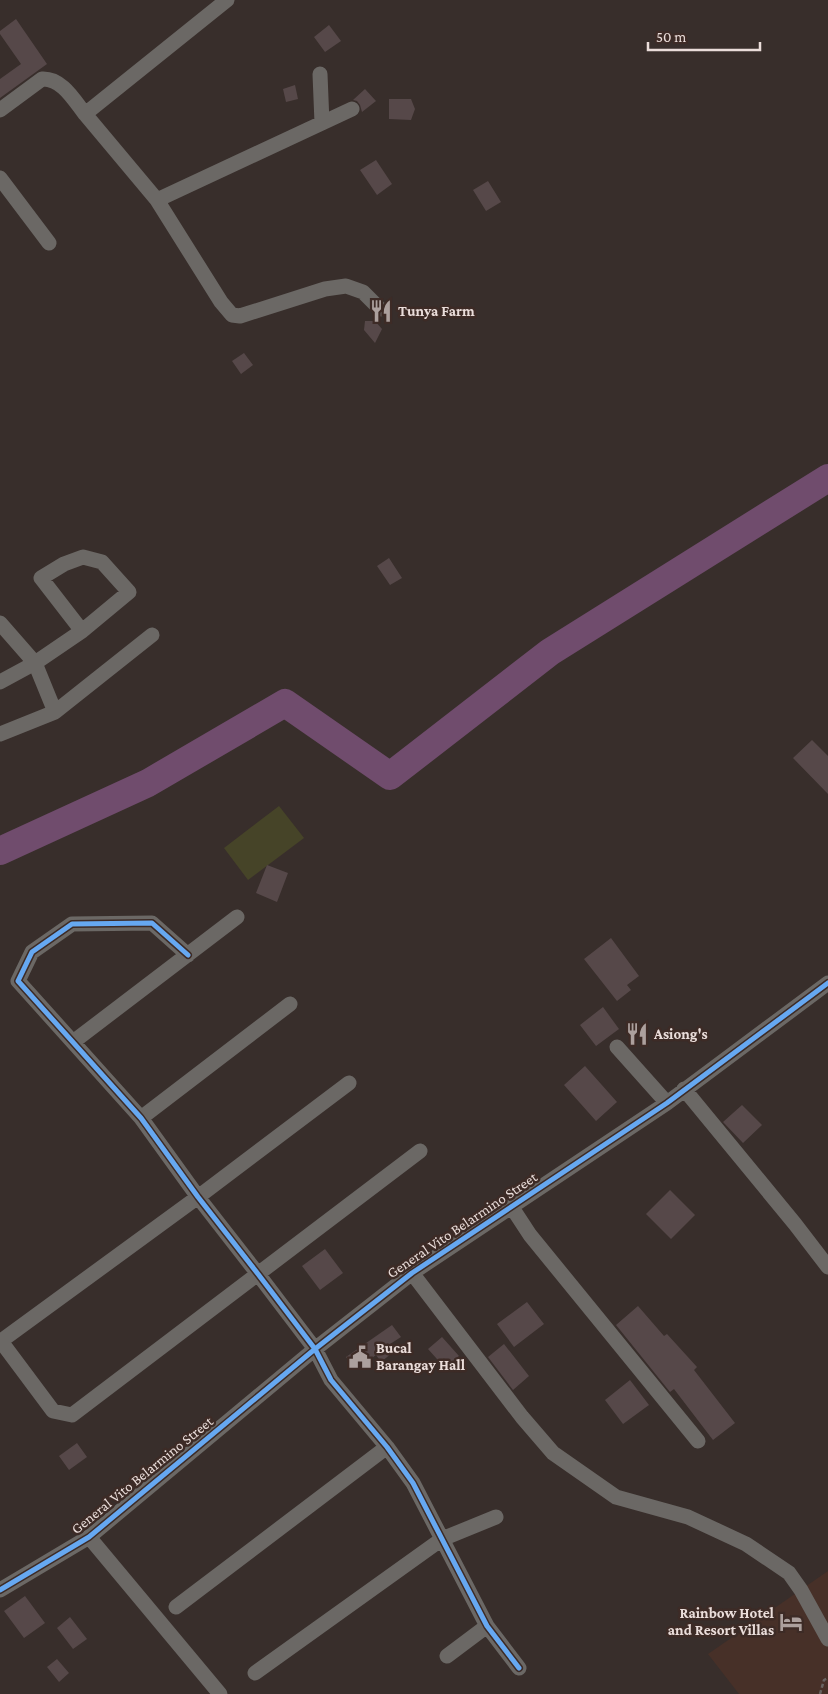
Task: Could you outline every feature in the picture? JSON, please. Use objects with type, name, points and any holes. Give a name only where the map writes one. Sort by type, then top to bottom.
[{"type":"street","points":[[85,114],[227,0]]},
{"type":"street","points":[[320,74],[322,123]]},
{"type":"street","points":[[0,110],[42,79],[50,78],[61,85],[157,200],[221,302],[232,315],[240,316],[325,289],[346,286],[363,292],[380,309]]},
{"type":"street","points":[[157,200],[352,109]]},
{"type":"street","points":[[0,178],[49,243]]},
{"type":"street","points":[[0,682],[35,663],[82,631],[129,592],[102,562],[83,557],[64,564],[41,578],[82,631]]},
{"type":"street","points":[[0,624],[35,663],[54,712]]},
{"type":"street","points":[[0,734],[54,712],[152,635]]},
{"type":"street","points":[[73,1042],[237,917]]},
{"type":"street","points":[[188,955],[152,923],[72,924],[32,952],[18,981],[141,1118],[198,1197],[315,1349],[331,1380],[412,1482],[487,1626],[519,1668]]},
{"type":"street","name":"General Vito Belarmino Street","points":[[0,1590],[89,1537],[315,1349],[412,1273],[667,1103],[684,1088],[828,983]]},
{"type":"street","points":[[141,1118],[290,1004]]},
{"type":"street","points":[[616,1047],[667,1103]]},
{"type":"street","points":[[349,1083],[198,1197],[1,1341],[53,1411],[72,1415],[420,1151]]},
{"type":"street","points":[[684,1088],[828,1267]]},
{"type":"street","points":[[511,1206],[530,1235],[698,1441]]},
{"type":"street","points":[[412,1273],[522,1417],[553,1452],[616,1497],[688,1518],[746,1544],[789,1574],[801,1590],[828,1639]]},
{"type":"street","points":[[176,1607],[386,1447]]},
{"type":"street","points":[[255,1673],[442,1539],[496,1518]]},
{"type":"street","points":[[89,1537],[220,1694]]},
{"type":"street","points":[[447,1656],[487,1626]]},
{"type":"path","points":[[820,1694],[824,1680],[828,1678]]},
{"type":"shaded area","points":[[279,806],[304,838],[248,880],[224,848]]},
{"type":"shaded area","name":"Rainbow Hotel and Resort Villas","points":[[828,1571],[828,1694],[739,1694],[708,1654]]},
{"type":"building","points":[[16,19],[47,64],[0,98],[0,79],[21,64],[0,34],[0,31]]},
{"type":"building","points":[[329,25],[341,41],[325,52],[314,37]]},
{"type":"building","points":[[295,85],[298,99],[286,102],[283,89]]},
{"type":"building","points":[[365,89],[376,101],[362,112],[357,101],[353,100]]},
{"type":"building","points":[[389,99],[411,99],[415,109],[411,120],[389,119]]},
{"type":"building","points":[[376,160],[392,184],[377,195],[360,170]]},
{"type":"building","points":[[488,181],[501,202],[486,211],[473,190]]},
{"type":"building","points":[[365,321],[375,321],[382,329],[375,343],[364,330]]},
{"type":"building","points":[[244,353],[253,365],[241,374],[232,361]]},
{"type":"building","points":[[389,558],[402,578],[390,585],[377,566]]},
{"type":"building","points":[[812,740],[828,756],[828,794],[793,758]]},
{"type":"building","points":[[267,865],[288,873],[277,902],[256,893]]},
{"type":"building","points":[[611,938],[639,976],[627,985],[631,990],[617,1001],[584,959]]},
{"type":"building","points":[[603,1007],[619,1029],[596,1046],[580,1025]]},
{"type":"building","points":[[585,1066],[617,1102],[596,1121],[564,1085]]},
{"type":"building","points":[[742,1105],[762,1125],[743,1143],[723,1122]]},
{"type":"building","points":[[670,1190],[695,1215],[671,1239],[646,1214]]},
{"type":"building","points":[[325,1249],[343,1273],[320,1290],[302,1266]]},
{"type":"building","points":[[527,1302],[544,1324],[514,1347],[497,1324]]},
{"type":"building","points":[[638,1306],[664,1336],[667,1334],[697,1367],[694,1370],[735,1423],[713,1440],[674,1389],[670,1392],[616,1325]]},
{"type":"building","points":[[392,1325],[401,1337],[387,1346],[392,1353],[381,1362],[376,1355],[355,1370],[346,1357]]},
{"type":"building","points":[[442,1337],[459,1356],[445,1368],[428,1349]]},
{"type":"building","points":[[504,1344],[529,1376],[513,1390],[488,1357]]},
{"type":"building","points":[[630,1380],[649,1405],[623,1424],[605,1400]]},
{"type":"building","points":[[77,1443],[87,1457],[69,1470],[59,1456]]},
{"type":"building","points":[[25,1596],[45,1623],[24,1638],[4,1611]]},
{"type":"building","points":[[70,1617],[87,1639],[73,1649],[57,1628]]},
{"type":"building","points":[[57,1659],[69,1673],[59,1682],[47,1667]]},
{"type":"waterway","points":[[0,851],[148,783],[285,703],[390,776],[550,652],[828,478]]},
{"type":"cycle path","points":[[188,955],[152,923],[72,924],[32,952],[18,981],[141,1118],[198,1197],[315,1349],[331,1380],[387,1447],[413,1483],[487,1626],[519,1668]]},
{"type":"cycle path","points":[[0,1590],[89,1537],[315,1349],[412,1273],[667,1103],[828,983]]},
{"type":"place","name":"Tunya Farm","points":[[381,311]]},
{"type":"place","name":"Asiong's","points":[[637,1034]]},
{"type":"place","name":"Bucal Barangay Hall","points":[[360,1357]]},
{"type":"place","name":"Rainbow Hotel and Resort Villas","points":[[791,1622]]}]
